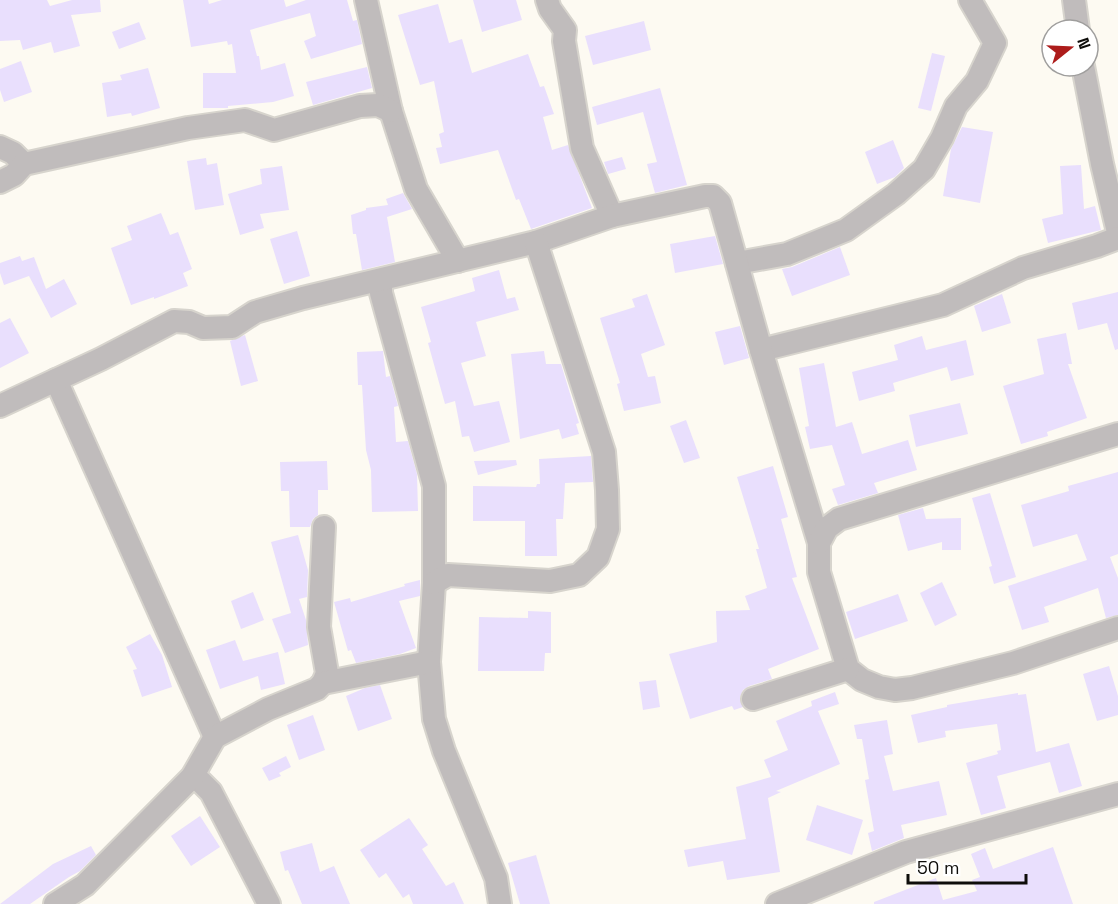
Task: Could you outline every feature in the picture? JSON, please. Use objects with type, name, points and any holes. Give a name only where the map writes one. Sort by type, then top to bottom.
[{"type":"street","points":[[366,0],[391,111],[416,189],[458,261]]},
{"type":"street","points":[[547,0],[550,9],[565,30],[564,41],[582,148],[612,216]]},
{"type":"street","points":[[737,263],[787,254],[846,230],[896,194],[924,169],[942,138],[956,106],[977,81],[995,43],[970,0]]},
{"type":"street","points":[[1074,0],[1076,18]]},
{"type":"street","points":[[1085,78],[1118,232]]},
{"type":"street","points":[[0,182],[14,175],[24,164],[188,128],[245,120],[274,130],[360,106],[378,105],[391,111]]},
{"type":"street","points":[[0,147],[13,153],[24,164]]},
{"type":"street","points":[[0,406],[101,359],[174,321],[189,322],[203,328],[232,327],[255,312],[536,242],[612,216],[713,196],[720,203],[819,543],[819,573],[848,669],[862,680],[879,687],[895,690],[912,688],[1013,663],[1118,627]]},
{"type":"street","points":[[761,350],[944,305],[1023,268],[1118,238]]},
{"type":"street","points":[[434,583],[448,575],[550,581],[579,575],[598,557],[608,529],[604,452],[536,242]]},
{"type":"street","points":[[381,280],[381,293],[434,486],[434,583],[429,662],[434,719],[444,751],[496,878],[500,904]]},
{"type":"street","points":[[56,380],[216,737]]},
{"type":"street","points":[[819,543],[827,528],[839,519],[1118,434]]},
{"type":"street","points":[[55,904],[85,885],[192,777],[216,737],[268,709],[316,689],[323,683],[327,673],[319,627],[324,527]]},
{"type":"street","points":[[323,683],[429,662]]},
{"type":"street","points":[[753,699],[848,669]]},
{"type":"street","points":[[192,777],[211,792],[269,904]]},
{"type":"street","points":[[789,902],[906,852],[1118,794]]},
{"type":"building","points":[[0,0],[47,0],[50,6],[72,0],[100,0],[101,12],[71,15],[80,46],[54,53],[51,42],[23,50],[20,40],[0,41]]},
{"type":"building","points":[[183,0],[208,0],[209,4],[222,0],[284,0],[286,7],[306,0],[347,0],[353,21],[357,20],[362,44],[311,59],[304,41],[316,36],[310,13],[250,30],[261,70],[285,63],[294,96],[273,102],[228,106],[228,108],[203,108],[203,73],[236,73],[232,44],[228,45],[227,41],[191,47]]},
{"type":"building","points":[[473,0],[516,0],[522,20],[482,32]]},
{"type":"building","points":[[438,4],[449,43],[462,39],[472,73],[528,54],[540,87],[544,86],[554,114],[543,117],[552,150],[568,145],[592,208],[531,229],[519,199],[516,200],[498,150],[440,164],[436,148],[442,147],[439,134],[444,132],[434,81],[420,85],[398,15]]},
{"type":"building","points":[[644,21],[651,50],[593,65],[585,36]]},
{"type":"building","points":[[139,22],[146,39],[119,49],[112,32]]},
{"type":"building","points":[[932,53],[945,56],[931,111],[918,108]]},
{"type":"building","points":[[21,61],[32,92],[4,102],[0,90],[0,69]]},
{"type":"building","points":[[367,67],[372,88],[313,105],[306,82]]},
{"type":"building","points":[[148,68],[160,108],[132,116],[131,113],[107,117],[102,83],[122,80],[120,75]]},
{"type":"building","points":[[660,88],[687,185],[655,193],[647,164],[657,162],[643,112],[597,125],[592,107]]},
{"type":"building","points":[[962,127],[993,132],[980,203],[943,196],[951,149]]},
{"type":"building","points":[[893,140],[904,168],[895,177],[877,184],[865,152]]},
{"type":"building","points":[[622,157],[626,169],[608,174],[604,162]]},
{"type":"building","points":[[206,158],[207,165],[217,163],[224,205],[195,210],[187,161]]},
{"type":"building","points":[[1081,165],[1084,209],[1095,206],[1101,230],[1048,243],[1042,219],[1063,214],[1060,166]]},
{"type":"building","points":[[282,166],[289,210],[260,214],[264,228],[240,235],[228,194],[262,184],[260,169]]},
{"type":"building","points":[[403,193],[412,209],[387,217],[395,262],[362,270],[351,215],[366,210],[366,208],[388,205],[386,199]]},
{"type":"building","points":[[161,213],[170,235],[178,232],[192,269],[183,273],[188,286],[131,305],[111,248],[132,240],[127,226]]},
{"type":"building","points":[[297,231],[310,276],[284,284],[270,239]]},
{"type":"building","points":[[715,236],[723,264],[675,273],[670,244]]},
{"type":"building","points":[[840,247],[850,275],[792,296],[782,269]]},
{"type":"building","points":[[20,256],[22,261],[34,257],[46,289],[64,279],[77,304],[51,318],[29,276],[4,285],[0,263]]},
{"type":"building","points":[[499,270],[507,299],[515,297],[519,310],[476,322],[486,356],[461,363],[474,406],[499,401],[510,442],[474,452],[469,436],[462,437],[455,401],[445,404],[428,343],[431,342],[421,307],[475,291],[472,278]]},
{"type":"building","points":[[1118,292],[1118,349],[1115,350],[1107,323],[1078,330],[1072,303]]},
{"type":"building","points":[[647,294],[665,345],[641,354],[648,377],[655,376],[661,403],[624,411],[617,384],[620,383],[600,318],[635,307],[632,299]]},
{"type":"building","points":[[1002,294],[1011,323],[982,332],[974,306]]},
{"type":"building","points":[[10,318],[29,353],[0,368],[0,323]]},
{"type":"building","points":[[740,326],[749,358],[724,365],[715,332]]},
{"type":"building","points":[[1066,333],[1072,364],[1068,364],[1087,418],[1047,432],[1048,436],[1021,444],[1003,386],[1044,374],[1037,339]]},
{"type":"building","points":[[245,335],[258,381],[241,386],[230,341]]},
{"type":"building","points":[[922,336],[926,350],[966,340],[974,375],[951,381],[947,367],[893,383],[895,391],[859,401],[852,372],[898,360],[894,345]]},
{"type":"building","points":[[383,351],[386,377],[390,376],[398,406],[394,407],[396,442],[408,441],[417,474],[418,511],[372,512],[371,470],[366,450],[362,385],[358,385],[357,352]]},
{"type":"building","points":[[544,351],[546,364],[561,364],[579,423],[576,424],[579,434],[562,439],[559,429],[520,439],[511,354]]},
{"type":"building","points":[[824,363],[836,427],[852,422],[862,454],[908,440],[917,470],[874,483],[878,493],[838,505],[832,489],[845,485],[832,445],[810,449],[805,427],[809,426],[799,368]]},
{"type":"building","points":[[960,403],[968,434],[916,447],[909,415]]},
{"type":"building","points":[[686,420],[700,458],[684,463],[670,426]]},
{"type":"building","points":[[591,456],[593,482],[565,483],[563,519],[556,519],[557,556],[525,556],[525,521],[473,521],[473,486],[536,487],[540,484],[539,459]]},
{"type":"building","points":[[516,460],[517,465],[478,475],[474,461]]},
{"type":"building","points":[[327,461],[328,490],[318,490],[318,515],[313,519],[310,527],[290,527],[289,491],[281,491],[280,462]]},
{"type":"building","points":[[773,466],[788,517],[781,519],[797,577],[792,578],[819,649],[768,669],[772,679],[743,690],[740,697],[743,707],[734,710],[732,706],[690,719],[669,654],[717,642],[716,611],[750,610],[745,596],[767,588],[756,549],[759,549],[737,477]]},
{"type":"building","points":[[1118,472],[1118,554],[1110,557],[1118,578],[1118,615],[1106,618],[1098,588],[1044,607],[1049,622],[1022,630],[1008,586],[1087,560],[1077,534],[1033,547],[1021,505],[1069,491],[1068,486]]},
{"type":"building","points":[[990,493],[1016,577],[994,584],[989,567],[992,566],[972,498]]},
{"type":"building","points":[[923,508],[926,519],[961,518],[961,550],[942,550],[942,542],[908,551],[898,515]]},
{"type":"building","points":[[298,535],[308,570],[307,597],[299,599],[306,620],[308,645],[285,653],[272,619],[291,613],[271,542]]},
{"type":"building","points":[[420,580],[420,596],[399,601],[416,648],[400,654],[356,663],[351,650],[348,651],[334,602],[350,598],[351,602]]},
{"type":"building","points":[[942,582],[957,615],[935,626],[920,593]]},
{"type":"building","points":[[253,592],[264,620],[241,629],[231,601]]},
{"type":"building","points":[[898,594],[908,621],[855,639],[846,612]]},
{"type":"building","points":[[528,611],[551,612],[551,653],[545,653],[544,671],[478,671],[479,617],[528,618]]},
{"type":"building","points":[[150,634],[162,655],[172,687],[142,697],[133,670],[137,669],[126,647]]},
{"type":"building","points":[[235,640],[243,661],[278,652],[285,684],[261,690],[258,676],[220,689],[206,650]]},
{"type":"building","points":[[1109,666],[1118,696],[1118,715],[1097,721],[1083,674]]},
{"type":"building","points":[[656,680],[660,707],[643,710],[639,682]]},
{"type":"building","points":[[380,685],[392,719],[358,731],[346,696]]},
{"type":"building","points":[[835,692],[839,704],[818,711],[840,764],[776,791],[781,792],[768,798],[780,872],[727,880],[723,861],[688,867],[684,850],[746,839],[736,787],[771,777],[764,760],[788,750],[776,721],[812,706],[811,701]]},
{"type":"building","points":[[1018,693],[1018,695],[1026,694],[1036,752],[1069,743],[1082,786],[1059,793],[1050,762],[997,776],[1006,808],[981,815],[966,763],[998,754],[997,751],[1001,750],[997,724],[945,731],[946,737],[918,743],[911,715],[947,707],[947,705]]},
{"type":"building","points":[[313,715],[325,750],[299,760],[287,725]]},
{"type":"building","points":[[887,720],[893,754],[884,756],[893,791],[939,781],[947,815],[901,825],[904,838],[872,851],[868,833],[874,831],[865,780],[869,779],[862,739],[857,739],[854,725]]},
{"type":"building","points":[[286,756],[291,767],[279,773],[281,776],[269,781],[262,768]]},
{"type":"building","points":[[817,805],[863,820],[852,855],[806,840]]},
{"type":"building","points":[[200,816],[220,847],[191,866],[171,836]]},
{"type":"building","points":[[409,818],[428,845],[422,849],[446,886],[454,882],[464,904],[413,904],[409,894],[403,898],[386,873],[379,878],[360,850]]},
{"type":"building","points":[[312,843],[320,872],[334,866],[350,904],[302,904],[288,870],[285,871],[280,852]]},
{"type":"building","points":[[91,846],[96,855],[80,871],[30,904],[0,904],[53,864]]},
{"type":"building","points":[[1053,847],[1073,904],[874,904],[874,902],[936,878],[943,900],[977,891],[972,880],[980,877],[971,854],[985,848],[993,869]]},
{"type":"building","points":[[536,855],[550,904],[520,904],[508,863]]}]
